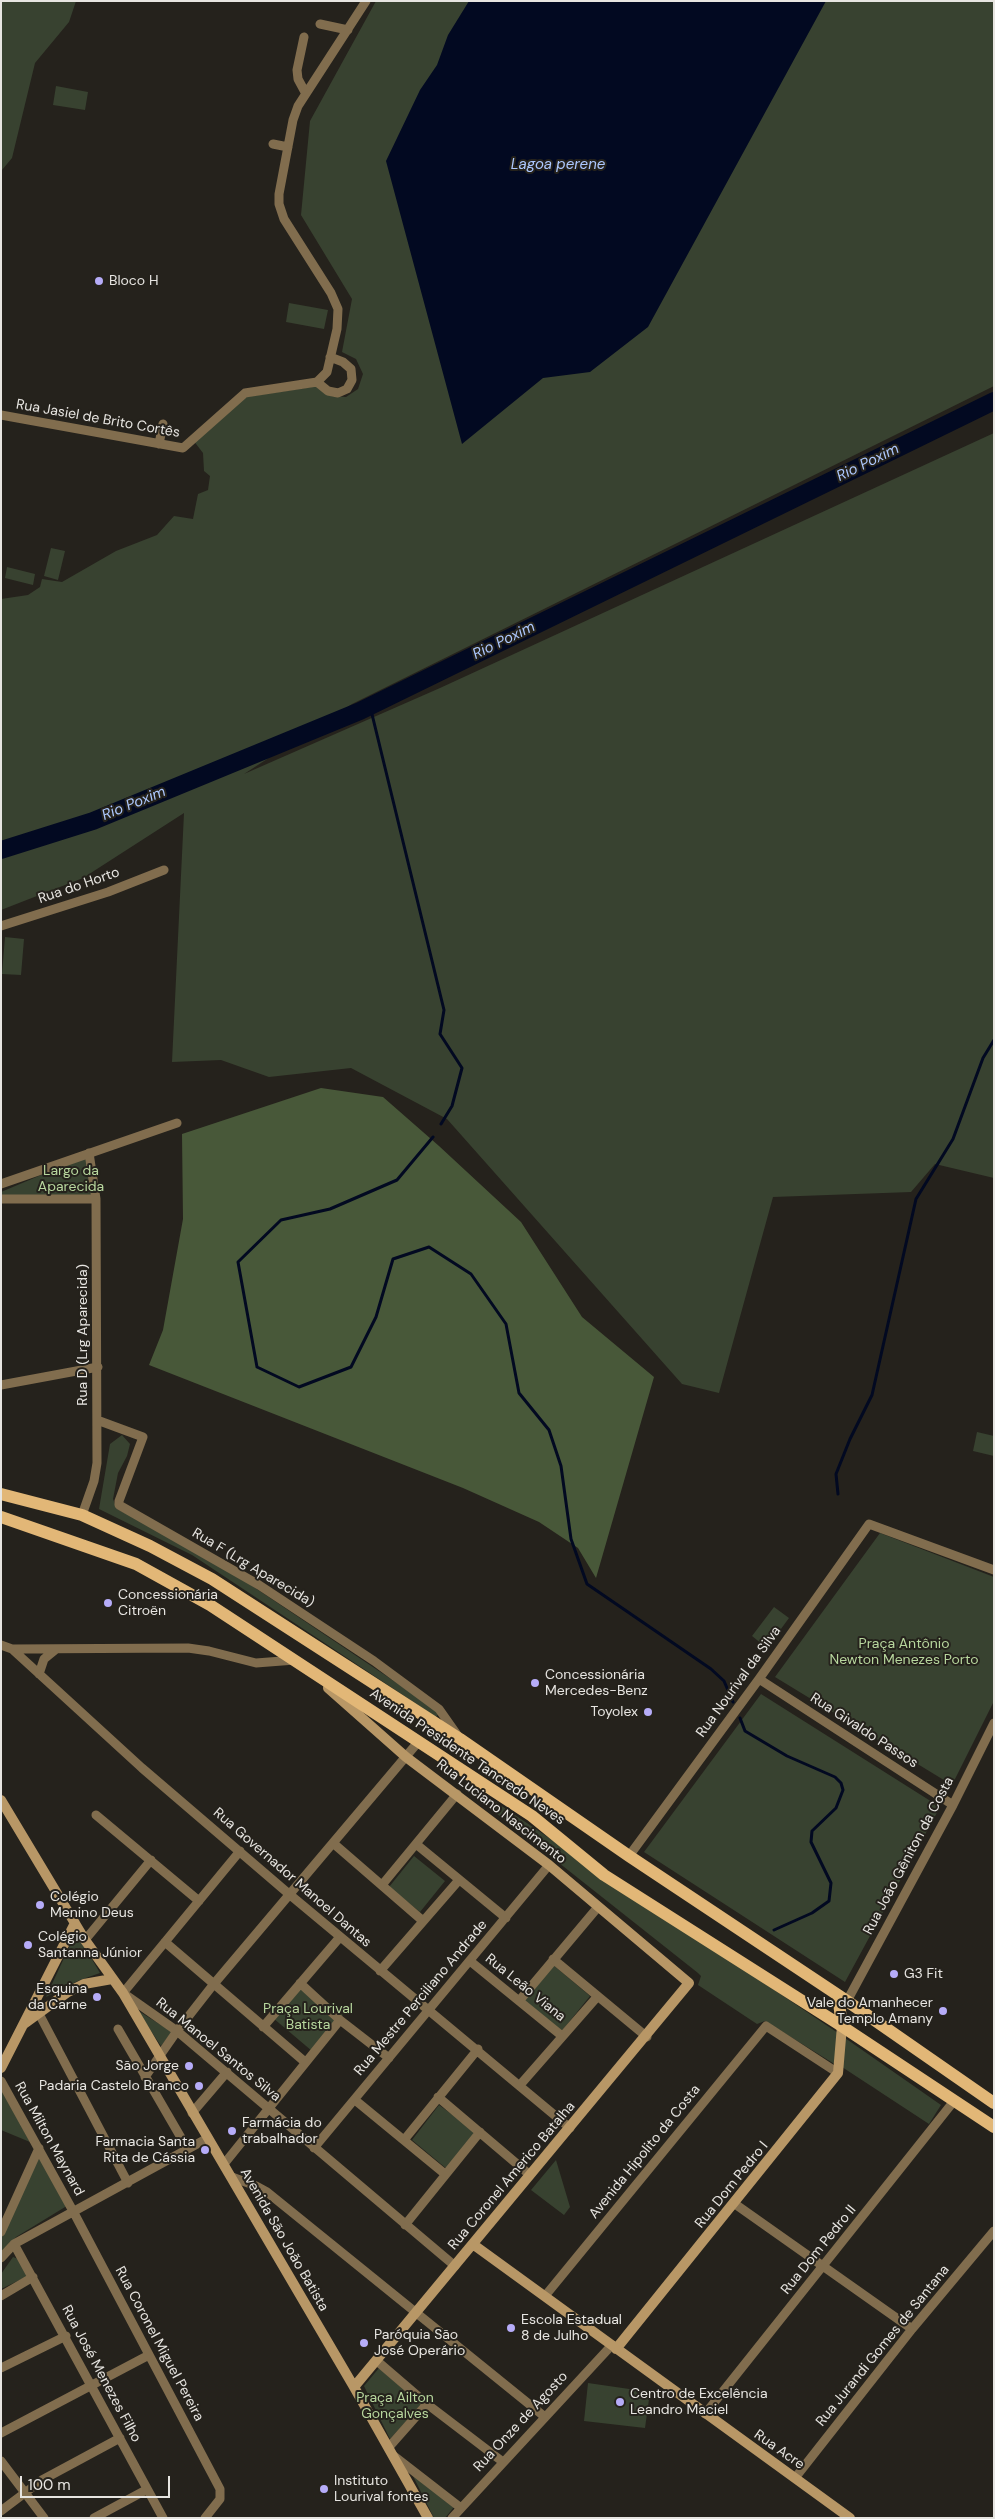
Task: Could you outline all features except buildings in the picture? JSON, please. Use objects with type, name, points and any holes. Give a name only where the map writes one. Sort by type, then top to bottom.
[{"type":"main road","name":"Avenida Presidente Tancredo Neves","points":[[1,1494],[82,1515],[150,1546],[212,1579],[460,1739],[630,1856],[843,1998],[994,2103]]},
{"type":"main road","name":"Avenida Presidente Tancredo Neves","points":[[1,1517],[136,1564],[210,1605],[297,1660],[532,1816],[604,1875],[845,2028],[994,2127]]},
{"type":"main road","points":[[843,1998],[845,2028]]},
{"type":"street","points":[[330,357],[343,362],[351,369],[352,380],[350,384],[347,389],[338,393],[328,391],[317,382],[326,372],[337,329],[338,310],[331,293],[284,219],[279,204],[293,120],[305,92],[366,1]]},
{"type":"street","points":[[320,24],[348,30]]},
{"type":"street","points":[[304,37],[298,79],[305,92]]},
{"type":"street","points":[[273,144],[288,147]]},
{"type":"street","name":"Rua Jasiel de Brito Cortês","points":[[1,415],[158,444],[185,447],[244,393],[317,382]]},
{"type":"street","points":[[158,444],[163,424]]},
{"type":"street","name":"Rua do Horto","points":[[1,926],[108,892],[164,870]]},
{"type":"street","points":[[1,1184],[177,1123]]},
{"type":"street","name":"Rua D (Lrg Aparecida)","points":[[82,1515],[96,1472],[98,1367],[96,1199],[89,1153]]},
{"type":"street","points":[[1,1199],[96,1199]]},
{"type":"street","points":[[1,1385],[98,1367]]},
{"type":"street","name":"Rua F (Lrg Aparecida)","points":[[97,1420],[143,1437],[119,1505],[259,1585],[374,1661],[444,1714],[460,1739]]},
{"type":"street","name":"Rua Nourival da Silva","points":[[630,1856],[869,1524],[994,1570]]},
{"type":"street","name":"Rua Governador Manoel Dantas","points":[[1,1645],[12,1650],[142,1768],[380,1971],[478,2049],[570,2128]]},
{"type":"street","points":[[12,1650],[188,1648],[209,1651],[256,1663],[297,1660]]},
{"type":"street","points":[[39,1674],[46,1657],[55,1649]]},
{"type":"street","name":"Rua Luciano Nascimento","points":[[297,1660],[406,1757],[549,1866],[689,1983]]},
{"type":"street","name":"Rua Givaldo Passos","points":[[759,1679],[953,1805]]},
{"type":"street","name":"Rua João Gêniton da Costa","points":[[843,1998],[953,1805],[994,1723]]},
{"type":"street","points":[[145,2077],[177,2031],[213,1985],[418,1741]]},
{"type":"street","points":[[382,1885],[457,1794]]},
{"type":"street","name":"Avenida São João Batista","points":[[1,1800],[74,1923],[123,1992],[192,2113],[224,2164],[354,2387],[428,2518]]},
{"type":"street","points":[[96,1815],[199,1901]]},
{"type":"street","points":[[333,1843],[423,1921]]},
{"type":"street","points":[[416,1844],[506,1918]]},
{"type":"street","points":[[123,1992],[240,1851]]},
{"type":"street","points":[[85,1940],[151,1860]]},
{"type":"street","name":"Rua Mestre Perciliano Andrade","points":[[314,2148],[549,1866]]},
{"type":"street","points":[[380,1971],[458,1880]]},
{"type":"street","points":[[519,2001],[598,1907]]},
{"type":"street","points":[[1,2068],[22,2026],[36,2008],[74,1923]]},
{"type":"street","points":[[263,2026],[340,1937]]},
{"type":"street","points":[[165,1942],[305,2062]]},
{"type":"street","points":[[553,1959],[647,2037]]},
{"type":"street","name":"Rua Leão Viana","points":[[470,1961],[562,2036]]},
{"type":"street","points":[[36,2008],[76,1988],[96,1981],[112,1979]]},
{"type":"street","name":"Rua Coronel Americo Batalha","points":[[354,2387],[455,2266],[474,2246],[530,2175],[647,2037],[689,1983]]},
{"type":"street","points":[[300,1984],[340,2020],[389,2058]]},
{"type":"street","name":"Rua Manoel Santos Silva","points":[[123,1992],[177,2031],[227,2072],[314,2148],[455,2266]]},
{"type":"street","points":[[520,2085],[597,1996]]},
{"type":"street","points":[[36,2008],[128,2183]]},
{"type":"street","points":[[224,2164],[267,2108],[340,2020]]},
{"type":"street","name":"Avenida Hipolito da Costa","points":[[545,2296],[766,2026],[838,2073]]},
{"type":"street","points":[[838,2073],[845,2028]]},
{"type":"street","points":[[118,2029],[187,2148]]},
{"type":"street","points":[[404,2140],[478,2049]]},
{"type":"street","points":[[192,2113],[227,2072]]},
{"type":"street","name":"Rua Dom Pedro I","points":[[614,2347],[735,2204],[838,2073]]},
{"type":"street","name":"Rua Milton Maynard","points":[[1,2081],[73,2211]]},
{"type":"street","points":[[438,2097],[530,2175]]},
{"type":"street","points":[[354,2100],[445,2174]]},
{"type":"street","name":"Rua Dom Pedro II","points":[[705,2414],[954,2101]]},
{"type":"street","points":[[406,2224],[480,2132]]},
{"type":"street","points":[[1,2258],[14,2244],[208,2138]]},
{"type":"street","points":[[1,2232],[39,2148]]},
{"type":"street","points":[[232,2178],[267,2192],[415,2314],[545,2417]]},
{"type":"street","points":[[735,2204],[912,2329]]},
{"type":"street","name":"Rua Coronel Miguel Pereira","points":[[73,2211],[220,2489],[220,2499],[205,2518]]},
{"type":"street","name":"Rua Jurandi Gomes de Santana","points":[[795,2478],[912,2329],[994,2231]]},
{"type":"street","name":"Rua José Menezes Filho","points":[[14,2244],[66,2336],[146,2490],[163,2518]]},
{"type":"street","name":"Rua Acre","points":[[474,2246],[850,2518]]},
{"type":"street","points":[[1,2296],[32,2277]]},
{"type":"street","points":[[1,2368],[66,2336]]},
{"type":"street","name":"Rua Onze de Agosto","points":[[452,2518],[545,2417],[614,2347]]},
{"type":"street","points":[[1,2434],[149,2355]]},
{"type":"street","points":[[377,2361],[427,2404],[503,2462]]},
{"type":"street","points":[[427,2404],[391,2452],[461,2508]]},
{"type":"street","points":[[1,2511],[42,2480],[120,2438]]},
{"type":"street","points":[[1,2461],[44,2518]]},
{"type":"street","points":[[94,2518],[146,2490]]},
{"type":"green space","points":[[1,1],[76,1],[69,22],[35,63],[12,158],[2,170]]},
{"type":"green space","points":[[376,1],[994,1],[994,386],[352,704],[244,774],[440,688],[994,433],[994,1178],[935,1164],[911,1192],[773,1197],[719,1393],[682,1384],[447,1119],[351,1068],[269,1077],[221,1060],[172,1062],[184,813],[83,878],[1,910],[1,599],[28,595],[40,587],[42,579],[62,582],[116,551],[157,535],[174,516],[193,519],[198,494],[208,490],[210,476],[204,471],[203,453],[193,440],[238,398],[318,386],[331,396],[346,397],[358,389],[363,374],[356,359],[342,352],[352,299],[301,215],[310,121]]},
{"type":"green space","points":[[56,86],[88,92],[85,110],[53,105]]},
{"type":"green space","points":[[289,303],[328,310],[324,329],[286,322]]},
{"type":"green space","points":[[51,548],[65,551],[58,580],[44,576]]},
{"type":"green space","points":[[7,567],[35,574],[33,585],[5,578]]},
{"type":"green space","points":[[5,937],[24,939],[21,975],[2,974]]},
{"type":"green space","points":[[321,1088],[383,1097],[521,1222],[582,1317],[654,1377],[596,1578],[578,1548],[539,1522],[463,1488],[149,1365],[163,1330],[183,1219],[182,1134]]},
{"type":"green space","name":"Largo da Aparecida","points":[[86,1156],[92,1195],[1,1195],[1,1192]]},
{"type":"green space","points":[[977,1432],[994,1436],[994,1456],[973,1451]]},
{"type":"green space","points":[[122,1435],[130,1444],[127,1456],[118,1473],[113,1499],[117,1509],[200,1551],[440,1712],[436,1717],[192,1555],[99,1509],[110,1444]]},
{"type":"green space","name":"Praça Antônio Newton Menezes Porto","points":[[880,1533],[994,1577],[994,1701],[952,1785],[775,1677]]},
{"type":"green space","points":[[774,1607],[789,1618],[767,1648],[752,1636]]},
{"type":"green space","points":[[761,1694],[940,1807],[845,1982],[644,1852]]},
{"type":"green space","points":[[478,1790],[838,2033],[836,2065],[765,2021],[757,2024],[698,1985],[701,1976],[698,1973],[482,1802]]},
{"type":"green space","points":[[414,1856],[445,1881],[420,1912],[389,1887]]},
{"type":"green space","points":[[76,1932],[100,1973],[80,1980],[46,1997]]},
{"type":"green space","points":[[552,1964],[590,1996],[561,2032],[522,2000]]},
{"type":"green space","name":"Praça Lourival Batista","points":[[304,1982],[343,2015],[312,2051],[273,2018]]},
{"type":"green space","points":[[137,2010],[172,2032],[161,2046]]},
{"type":"green space","points":[[845,2038],[941,2105],[929,2124],[842,2067]]},
{"type":"green space","points":[[1,2087],[30,2142],[1,2130]]},
{"type":"green space","points":[[439,2105],[476,2132],[447,2169],[412,2140]]},
{"type":"green space","points":[[42,2151],[70,2204],[16,2237],[1,2253],[1,2236]]},
{"type":"green space","points":[[556,2160],[570,2207],[564,2215],[531,2190]]},
{"type":"green space","points":[[13,2257],[21,2260],[28,2276],[1,2289],[1,2274]]},
{"type":"green space","name":"Praça Ailton Gonçalves","points":[[379,2368],[421,2405],[390,2439],[364,2386]]},
{"type":"green space","points":[[588,2383],[650,2392],[645,2428],[584,2421]]},
{"type":"green space","points":[[411,2472],[454,2507],[445,2518],[434,2518]]},
{"type":"water","name":"Lagoa perene","points":[[469,1],[826,1],[648,327],[590,372],[543,378],[462,444],[386,161],[420,90],[437,65],[448,35]]},
{"type":"waterway","name":"Rio Poxim","points":[[1,850],[93,821],[360,711],[994,401]]},
{"type":"waterway","points":[[370,706],[444,1010],[440,1034],[462,1068],[452,1106],[441,1124]]},
{"type":"waterway","points":[[838,1494],[836,1474],[850,1439],[872,1395],[916,1199],[953,1139],[983,1058],[994,1040]]},
{"type":"waterway","points":[[433,1137],[397,1180],[330,1209],[281,1220],[238,1262],[257,1367],[299,1387],[351,1367],[376,1317],[393,1259],[429,1247],[471,1274],[506,1324],[519,1393],[549,1430],[561,1466],[571,1539],[587,1584],[711,1669],[724,1681],[733,1702]]},
{"type":"waterway","points":[[740,1718],[745,1731],[787,1756],[835,1777],[841,1783],[843,1790],[836,1808],[812,1831],[811,1842],[831,1883],[829,1901],[812,1913],[774,1930]]},
{"type":"place","name":"Bloco H","points":[[99,281]]},
{"type":"place","name":"Concessionária Citroën","points":[[108,1603]]},
{"type":"place","name":"Concessionária Mercedes-Benz","points":[[535,1683]]},
{"type":"place","name":"Toyolex","points":[[648,1712]]},
{"type":"place","name":"Colégio Menino Deus","points":[[40,1905]]},
{"type":"place","name":"Colégio Santanna Júnior","points":[[28,1945]]},
{"type":"place","name":"G3 Fit","points":[[894,1974]]},
{"type":"place","name":"Esquina da Carne","points":[[97,1997]]},
{"type":"place","name":"Vale do Amanhecer Templo Amany","points":[[943,2011]]},
{"type":"place","name":"São Jorge","points":[[189,2066]]},
{"type":"place","name":"Padaria Castelo Branco","points":[[199,2086]]},
{"type":"place","name":"Farmácia do trabalhador","points":[[232,2131]]},
{"type":"place","name":"Farmacia Santa Rita de Cássia","points":[[205,2150]]},
{"type":"place","name":"Escola Estadual 8 de Julho","points":[[511,2328]]},
{"type":"place","name":"Paróquia São José Operário","points":[[364,2343]]},
{"type":"place","name":"Centro de Excelência Leandro Maciel","points":[[620,2402]]},
{"type":"place","name":"Instituto Lourival fontes","points":[[324,2489]]}]
